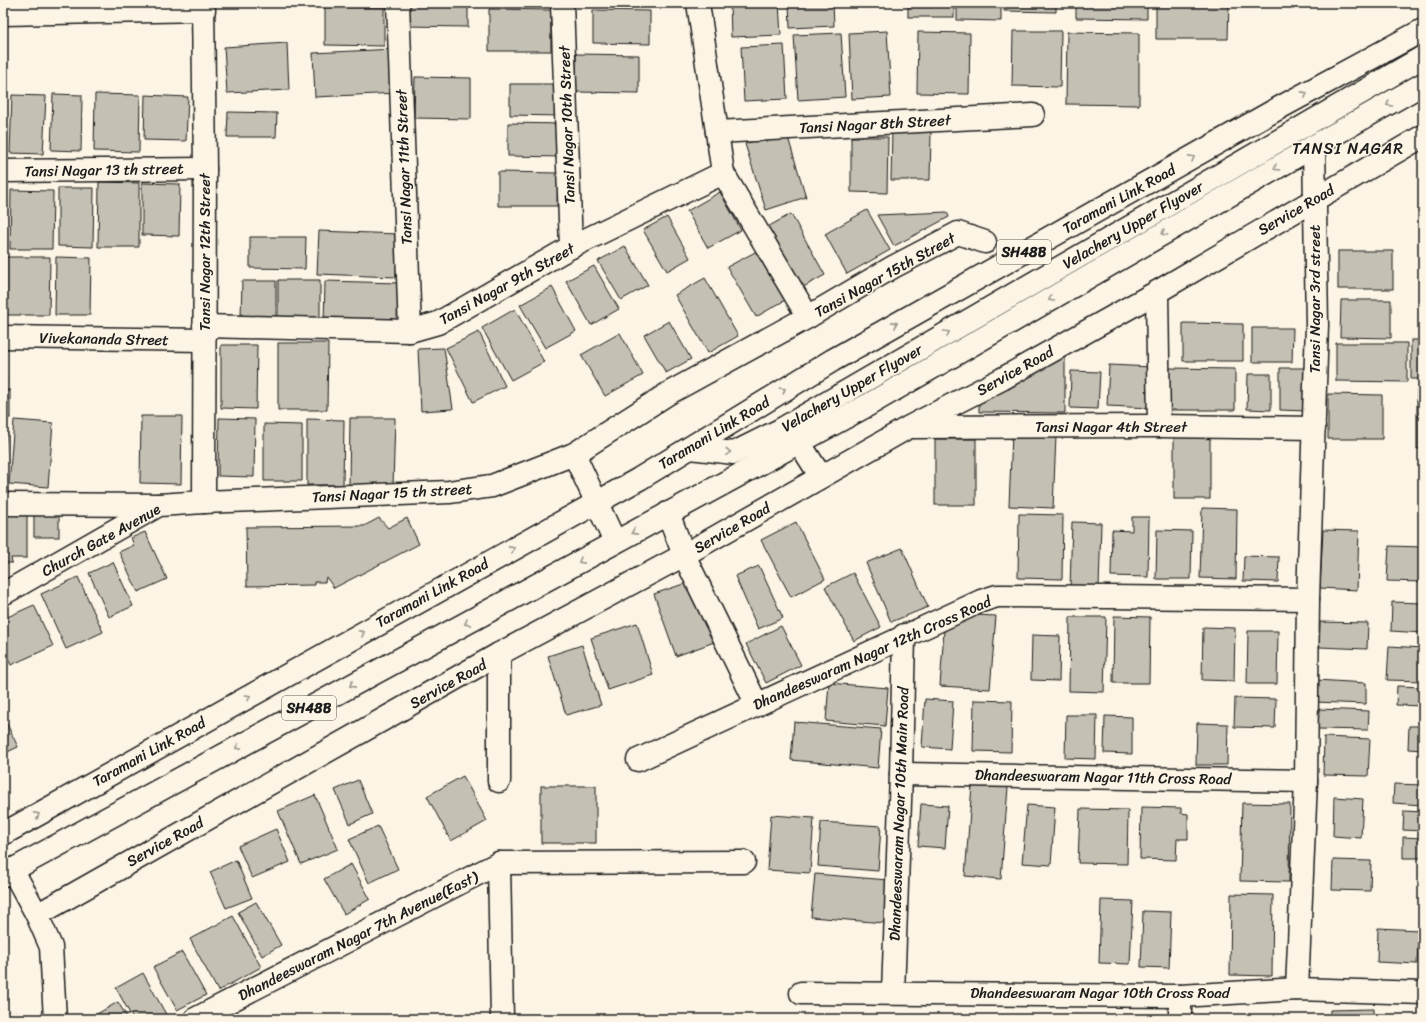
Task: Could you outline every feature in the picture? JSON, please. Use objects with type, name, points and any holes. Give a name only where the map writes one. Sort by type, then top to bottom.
[{"type":"street","name":"Tansi Nagar 11th Street","points":[[398,3],[410,331]]},
{"type":"street","name":"Tansi Nagar 10th Street","points":[[562,3],[571,247]]},
{"type":"street","points":[[698,3],[723,173],[808,317]]},
{"type":"street","points":[[3,14],[203,7]]},
{"type":"street","name":"Tansi Nagar 12th Street","points":[[203,7],[205,169],[204,502]]},
{"type":"street","name":"Taramani Link Road","points":[[3,834],[638,479],[833,360],[1279,108],[1423,30]]},
{"type":"street","name":"Velachery Upper Flyover","points":[[690,448],[734,453],[780,430],[1423,57]]},
{"type":"street","name":"SH48B","points":[[8,872],[875,401],[1423,84]]},
{"type":"street","name":"Tansi Nagar 8th Street","points":[[717,132],[1033,115]]},
{"type":"street","name":"Service Road","points":[[37,914],[499,654],[684,555],[909,427],[1002,379],[1157,292],[1423,136]]},
{"type":"street","name":"Tansi Nagar 3rd street","points":[[1296,989],[1306,781],[1308,599],[1317,325],[1314,146]]},
{"type":"street","name":"Tansi Nagar 13 th street","points":[[3,171],[205,169]]},
{"type":"street","name":"Tansi Nagar 9th Street","points":[[204,333],[410,331],[438,323],[571,247],[723,173]]},
{"type":"street","name":"Tansi Nagar 15th Street","points":[[574,454],[669,393],[808,317],[893,267],[958,233],[985,242]]},
{"type":"street","points":[[1157,292],[1159,426]]},
{"type":"street","name":"Vivekananda Street","points":[[3,337],[204,333]]},
{"type":"street","name":"Tansi Nagar 4th Street","points":[[909,427],[1159,426],[1314,428]]},
{"type":"street","points":[[799,442],[821,477]]},
{"type":"street","points":[[574,454],[595,502],[615,542]]},
{"type":"street","name":"Tansi Nagar 15 th street","points":[[204,502],[450,492],[492,486],[574,454]]},
{"type":"street","name":"Church Gate Avenue","points":[[3,594],[159,505],[204,502]]},
{"type":"street","points":[[3,504],[159,505]]},
{"type":"street","points":[[668,513],[684,555],[756,705]]},
{"type":"street","name":"Dhandeeswaram Nagar 12th Cross Road","points":[[638,760],[904,635],[980,601],[997,596],[1308,599]]},
{"type":"street","name":"Dhandeeswaram Nagar 10th Main Road","points":[[893,993],[901,774],[904,635]]},
{"type":"street","points":[[499,654],[499,781]]},
{"type":"street","name":"Dhandeeswaram Nagar 11th Cross Road","points":[[901,774],[1306,781]]},
{"type":"street","points":[[502,1019],[499,863],[744,862]]},
{"type":"street","name":"Dhandeeswaram Nagar 7th Avenue(East)","points":[[200,1018],[499,863]]},
{"type":"street","points":[[8,872],[37,914],[51,947],[56,1019]]},
{"type":"street","name":"Dhandeeswaram Nagar 10th Cross Road","points":[[801,993],[1180,996],[1296,989],[1423,993]]},
{"type":"street","points":[[1180,996],[1180,1019]]},
{"type":"building","points":[[405,3],[468,3],[468,27],[405,26]]},
{"type":"building","points":[[730,3],[779,3],[781,35],[731,37]]},
{"type":"building","points":[[789,3],[833,3],[834,26],[790,28]]},
{"type":"building","points":[[908,3],[954,3],[954,17],[908,17]]},
{"type":"building","points":[[957,3],[1001,3],[1001,21],[957,20]]},
{"type":"building","points":[[1004,3],[1056,3],[1056,12],[1004,11]]},
{"type":"building","points":[[1076,3],[1147,3],[1147,19],[1076,18]]},
{"type":"building","points":[[1156,3],[1229,3],[1228,39],[1156,39]]},
{"type":"building","points":[[325,7],[384,7],[384,46],[325,45]]},
{"type":"building","points":[[489,9],[551,10],[551,51],[489,51]]},
{"type":"building","points":[[593,10],[650,11],[650,44],[593,43]]},
{"type":"building","points":[[887,31],[891,97],[852,99],[849,33]]},
{"type":"building","points":[[1013,31],[1061,31],[1060,87],[1012,86]]},
{"type":"building","points":[[918,32],[970,33],[969,94],[917,93]]},
{"type":"building","points":[[1067,32],[1139,33],[1139,105],[1066,104]]},
{"type":"building","points":[[841,33],[845,97],[798,100],[794,35]]},
{"type":"building","points":[[287,43],[289,90],[227,93],[224,47]]},
{"type":"building","points":[[784,45],[787,99],[744,101],[741,47]]},
{"type":"building","points":[[394,49],[397,93],[315,97],[313,53]]},
{"type":"building","points":[[576,54],[639,55],[639,93],[576,92]]},
{"type":"building","points":[[415,77],[471,78],[471,119],[414,118]]},
{"type":"building","points":[[510,84],[560,84],[560,116],[510,115]]},
{"type":"building","points":[[3,94],[5,94],[3,158]]},
{"type":"building","points":[[53,94],[82,95],[81,151],[51,150]]},
{"type":"building","points":[[95,94],[140,95],[139,152],[94,151]]},
{"type":"building","points":[[12,95],[46,96],[43,154],[10,153]]},
{"type":"building","points":[[145,95],[188,97],[186,141],[144,140]]},
{"type":"building","points":[[228,112],[277,113],[276,137],[227,137]]},
{"type":"building","points":[[508,123],[563,124],[562,157],[508,156]]},
{"type":"building","points":[[892,130],[931,131],[930,180],[891,180]]},
{"type":"building","points":[[786,131],[806,197],[766,210],[745,144]]},
{"type":"building","points":[[851,137],[888,137],[887,193],[851,192]]},
{"type":"building","points":[[498,172],[558,173],[557,206],[498,206]]},
{"type":"building","points":[[99,182],[139,183],[139,247],[98,247]]},
{"type":"building","points":[[142,183],[180,184],[179,236],[142,235]]},
{"type":"building","points":[[58,188],[94,188],[93,247],[58,246]]},
{"type":"building","points":[[11,190],[53,191],[52,249],[10,249]]},
{"type":"building","points":[[720,192],[741,230],[708,248],[687,211]]},
{"type":"building","points":[[867,210],[890,250],[847,274],[825,234]]},
{"type":"building","points":[[947,212],[949,217],[894,246],[877,215]]},
{"type":"building","points":[[791,214],[825,275],[796,291],[762,230]]},
{"type":"building","points":[[667,217],[690,258],[667,271],[643,230]]},
{"type":"building","points":[[319,231],[398,234],[396,277],[317,274]]},
{"type":"building","points":[[250,237],[306,237],[305,269],[250,268]]},
{"type":"building","points":[[625,246],[648,285],[621,300],[598,261]]},
{"type":"building","points":[[759,250],[787,299],[756,317],[727,267]]},
{"type":"building","points":[[1338,251],[1393,251],[1393,289],[1338,289]]},
{"type":"building","points":[[6,257],[50,257],[49,315],[6,315]]},
{"type":"building","points":[[56,257],[91,258],[90,315],[55,315]]},
{"type":"building","points":[[594,266],[619,309],[591,325],[566,281]]},
{"type":"building","points":[[705,278],[738,336],[708,353],[675,295]]},
{"type":"building","points":[[278,280],[320,280],[320,320],[278,319]]},
{"type":"building","points":[[242,281],[276,281],[276,317],[241,316]]},
{"type":"building","points":[[325,281],[398,283],[397,326],[324,324]]},
{"type":"building","points":[[552,287],[576,331],[545,348],[520,305]]},
{"type":"building","points":[[1341,300],[1391,300],[1391,338],[1340,337]]},
{"type":"building","points":[[515,309],[544,362],[511,380],[482,328]]},
{"type":"building","points":[[669,321],[691,359],[666,373],[644,335]]},
{"type":"building","points":[[1183,323],[1243,324],[1243,361],[1183,361]]},
{"type":"building","points":[[1252,328],[1293,328],[1292,362],[1252,362]]},
{"type":"building","points":[[479,332],[505,386],[473,402],[446,348]]},
{"type":"building","points":[[620,333],[643,375],[605,396],[581,355]]},
{"type":"building","points":[[1411,340],[1423,340],[1423,379],[1411,379]]},
{"type":"building","points":[[278,343],[328,343],[327,410],[278,410]]},
{"type":"building","points":[[1336,343],[1407,343],[1407,382],[1336,381]]},
{"type":"building","points":[[221,345],[257,345],[256,409],[221,408]]},
{"type":"building","points":[[444,348],[453,409],[421,411],[418,349]]},
{"type":"building","points":[[3,354],[5,354],[6,386],[3,386]]},
{"type":"building","points":[[1065,356],[1065,413],[979,412],[979,402]]},
{"type":"building","points":[[1109,365],[1152,367],[1151,408],[1107,406]]},
{"type":"building","points":[[1169,368],[1235,369],[1235,410],[1170,410]]},
{"type":"building","points":[[1280,368],[1307,368],[1306,411],[1280,410]]},
{"type":"building","points":[[1071,371],[1100,372],[1098,409],[1070,408]]},
{"type":"building","points":[[1248,374],[1271,374],[1271,410],[1247,409]]},
{"type":"building","points":[[3,390],[10,390],[10,418],[3,418]]},
{"type":"building","points":[[1417,390],[1423,390],[1423,448],[1417,449]]},
{"type":"building","points":[[1328,394],[1382,395],[1382,439],[1328,439]]},
{"type":"building","points":[[141,416],[182,416],[181,484],[140,483]]},
{"type":"building","points":[[219,418],[255,419],[254,477],[218,476]]},
{"type":"building","points":[[350,418],[395,418],[393,486],[349,486]]},
{"type":"building","points":[[307,419],[344,420],[343,485],[307,485]]},
{"type":"building","points":[[14,420],[53,423],[48,487],[9,484]]},
{"type":"building","points":[[3,423],[7,423],[3,478]]},
{"type":"building","points":[[264,424],[302,425],[302,481],[264,481]]},
{"type":"building","points":[[1012,434],[1056,436],[1053,508],[1009,506]]},
{"type":"building","points":[[1174,435],[1210,435],[1210,499],[1174,499]]},
{"type":"building","points":[[935,439],[976,439],[976,505],[935,505]]},
{"type":"building","points":[[1202,508],[1237,509],[1236,579],[1200,578]]},
{"type":"building","points":[[27,511],[27,558],[11,558],[12,563],[3,563],[3,512]]},
{"type":"building","points":[[34,511],[59,511],[59,537],[34,537]]},
{"type":"building","points":[[1019,514],[1063,515],[1062,579],[1018,578]]},
{"type":"building","points":[[1132,517],[1149,517],[1148,577],[1111,576],[1112,530],[1132,531]]},
{"type":"building","points":[[379,518],[388,528],[407,518],[419,544],[334,588],[326,577],[325,582],[315,582],[315,585],[247,586],[246,527],[364,526]]},
{"type":"building","points":[[796,522],[825,579],[791,597],[761,540]]},
{"type":"building","points":[[1072,522],[1101,523],[1099,588],[1070,588]]},
{"type":"building","points":[[1157,530],[1192,531],[1191,579],[1156,579]]},
{"type":"building","points":[[1323,530],[1359,531],[1357,590],[1320,588]]},
{"type":"building","points":[[145,532],[167,579],[138,592],[119,552],[134,545],[131,538]]},
{"type":"building","points":[[1389,546],[1423,547],[1423,582],[1387,581]]},
{"type":"building","points":[[902,548],[928,607],[891,622],[866,563]]},
{"type":"building","points":[[1244,556],[1279,557],[1278,582],[1243,581]]},
{"type":"building","points":[[113,562],[133,606],[109,617],[89,573]]},
{"type":"building","points":[[759,566],[783,618],[758,629],[735,576]]},
{"type":"building","points":[[853,573],[881,627],[854,641],[825,587]]},
{"type":"building","points":[[78,577],[103,632],[66,649],[41,594]]},
{"type":"building","points":[[695,580],[717,641],[676,656],[654,594]]},
{"type":"building","points":[[1392,602],[1423,603],[1423,633],[1391,631]]},
{"type":"building","points":[[34,605],[53,646],[11,665],[3,648],[3,619]]},
{"type":"building","points":[[975,615],[996,616],[990,689],[940,686],[944,630]]},
{"type":"building","points":[[1114,616],[1150,617],[1149,683],[1113,683]]},
{"type":"building","points":[[1070,617],[1106,617],[1104,692],[1069,691]]},
{"type":"building","points":[[1320,622],[1368,623],[1367,649],[1319,647]]},
{"type":"building","points":[[637,623],[653,675],[608,690],[591,638]]},
{"type":"building","points":[[781,626],[801,665],[766,683],[746,644]]},
{"type":"building","points":[[1203,627],[1235,628],[1234,681],[1202,680]]},
{"type":"building","points":[[1248,631],[1278,631],[1277,684],[1247,684]]},
{"type":"building","points":[[1032,635],[1060,636],[1059,681],[1031,680]]},
{"type":"building","points":[[582,645],[601,705],[566,715],[548,656]]},
{"type":"building","points":[[1389,646],[1423,648],[1423,681],[1387,680]]},
{"type":"building","points":[[1316,680],[1366,683],[1366,704],[1315,702]]},
{"type":"building","points":[[829,683],[888,688],[885,726],[826,721]]},
{"type":"building","points":[[1397,686],[1423,687],[1423,706],[1396,705]]},
{"type":"building","points":[[1235,698],[1276,699],[1275,728],[1234,727]]},
{"type":"building","points":[[925,699],[953,701],[950,749],[922,747]]},
{"type":"building","points":[[974,700],[1012,701],[1011,752],[973,751]]},
{"type":"building","points":[[1319,709],[1369,711],[1368,730],[1318,729]]},
{"type":"building","points":[[1066,715],[1097,715],[1096,759],[1065,758]]},
{"type":"building","points":[[1105,716],[1132,717],[1132,754],[1104,753]]},
{"type":"building","points":[[5,720],[18,747],[3,754],[3,721]]},
{"type":"building","points":[[794,722],[881,729],[878,768],[791,760]]},
{"type":"building","points":[[1197,723],[1228,724],[1227,765],[1196,765]]},
{"type":"building","points":[[1409,726],[1423,726],[1423,750],[1408,749]]},
{"type":"building","points":[[1324,737],[1370,739],[1368,776],[1323,775]]},
{"type":"building","points":[[463,776],[487,821],[451,841],[427,796]]},
{"type":"building","points":[[358,780],[372,814],[350,824],[335,790]]},
{"type":"building","points":[[1394,784],[1423,785],[1423,805],[1393,803]]},
{"type":"building","points":[[972,785],[1008,787],[1001,879],[965,876]]},
{"type":"building","points":[[541,786],[596,786],[596,843],[541,843]]},
{"type":"building","points":[[315,795],[338,849],[301,864],[278,811]]},
{"type":"building","points":[[1334,797],[1363,799],[1361,838],[1333,836]]},
{"type":"building","points":[[1242,803],[1290,804],[1289,882],[1240,881]]},
{"type":"building","points":[[921,804],[948,806],[945,848],[918,846]]},
{"type":"building","points":[[1027,805],[1055,807],[1051,865],[1022,863]]},
{"type":"building","points":[[1141,807],[1181,808],[1181,813],[1188,814],[1188,839],[1177,839],[1176,860],[1140,859]]},
{"type":"building","points":[[1080,809],[1128,810],[1127,864],[1078,863]]},
{"type":"building","points":[[1404,811],[1423,812],[1423,831],[1403,830]]},
{"type":"building","points":[[771,815],[814,818],[810,873],[767,870]]},
{"type":"building","points":[[821,822],[881,826],[878,871],[818,866]]},
{"type":"building","points":[[378,826],[398,869],[369,883],[349,839]]},
{"type":"building","points":[[276,829],[290,862],[252,878],[238,846]]},
{"type":"building","points":[[1403,837],[1423,838],[1423,858],[1403,858]]},
{"type":"building","points":[[236,860],[252,898],[226,908],[210,872]]},
{"type":"building","points":[[1333,860],[1371,861],[1370,891],[1332,890]]},
{"type":"building","points":[[351,864],[370,899],[344,914],[324,879]]},
{"type":"building","points":[[815,874],[888,880],[885,923],[811,917]]},
{"type":"building","points":[[1231,894],[1273,895],[1272,976],[1230,975]]},
{"type":"building","points":[[1101,900],[1133,901],[1130,964],[1099,963]]},
{"type":"building","points":[[256,902],[281,945],[262,956],[238,912]]},
{"type":"building","points":[[1143,911],[1171,912],[1169,968],[1141,967]]},
{"type":"building","points":[[233,916],[261,967],[218,991],[190,939]]},
{"type":"building","points":[[1378,928],[1419,930],[1417,964],[1377,962]]},
{"type":"building","points":[[182,952],[206,995],[177,1010],[153,967]]},
{"type":"building","points":[[143,973],[168,1018],[133,1019],[116,988]]},
{"type":"building","points":[[118,1002],[128,1019],[88,1019]]},
{"type":"building","points":[[1373,1009],[1373,1019],[1330,1019],[1330,1010]]},
{"type":"building","points":[[18,1012],[19,1019],[3,1019],[3,1013]]},
{"type":"district","name":"TANSI NAGAR","points":[[1348,148]]}]
